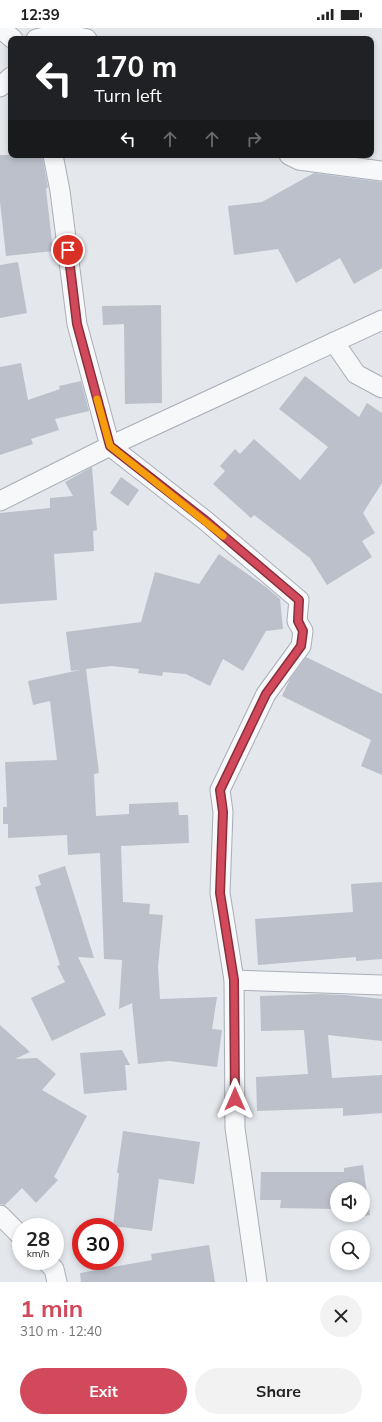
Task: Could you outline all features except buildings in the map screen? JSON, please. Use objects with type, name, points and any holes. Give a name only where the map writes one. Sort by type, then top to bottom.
[{"type":"street","points":[[0,28],[9,36]]},
{"type":"street","points":[[49,36],[62,33],[74,36]]},
{"type":"street","points":[[0,87],[8,80]]},
{"type":"street","points":[[54,158],[60,191],[77,324],[110,446],[206,521],[299,600],[298,621],[303,631],[301,646],[266,694],[220,790],[223,812],[220,893],[234,980],[235,1128],[257,1282]]},
{"type":"street","points":[[295,158],[299,160],[382,171]]},
{"type":"street","points":[[0,501],[110,446],[382,320]]},
{"type":"street","points":[[334,342],[356,374],[382,388]]},
{"type":"street","points":[[234,980],[382,986]]},
{"type":"street","points":[[0,1215],[12,1227]]},
{"type":"street","points":[[54,1270],[57,1282]]},
{"type":"slow traffic","points":[[97,399],[110,446],[223,536]]},
{"type":"route","points":[[68,250],[77,324],[110,446],[206,521],[299,600],[298,621],[303,631],[301,646],[266,694],[220,790],[223,812],[220,893],[234,980],[235,1099]]}]
